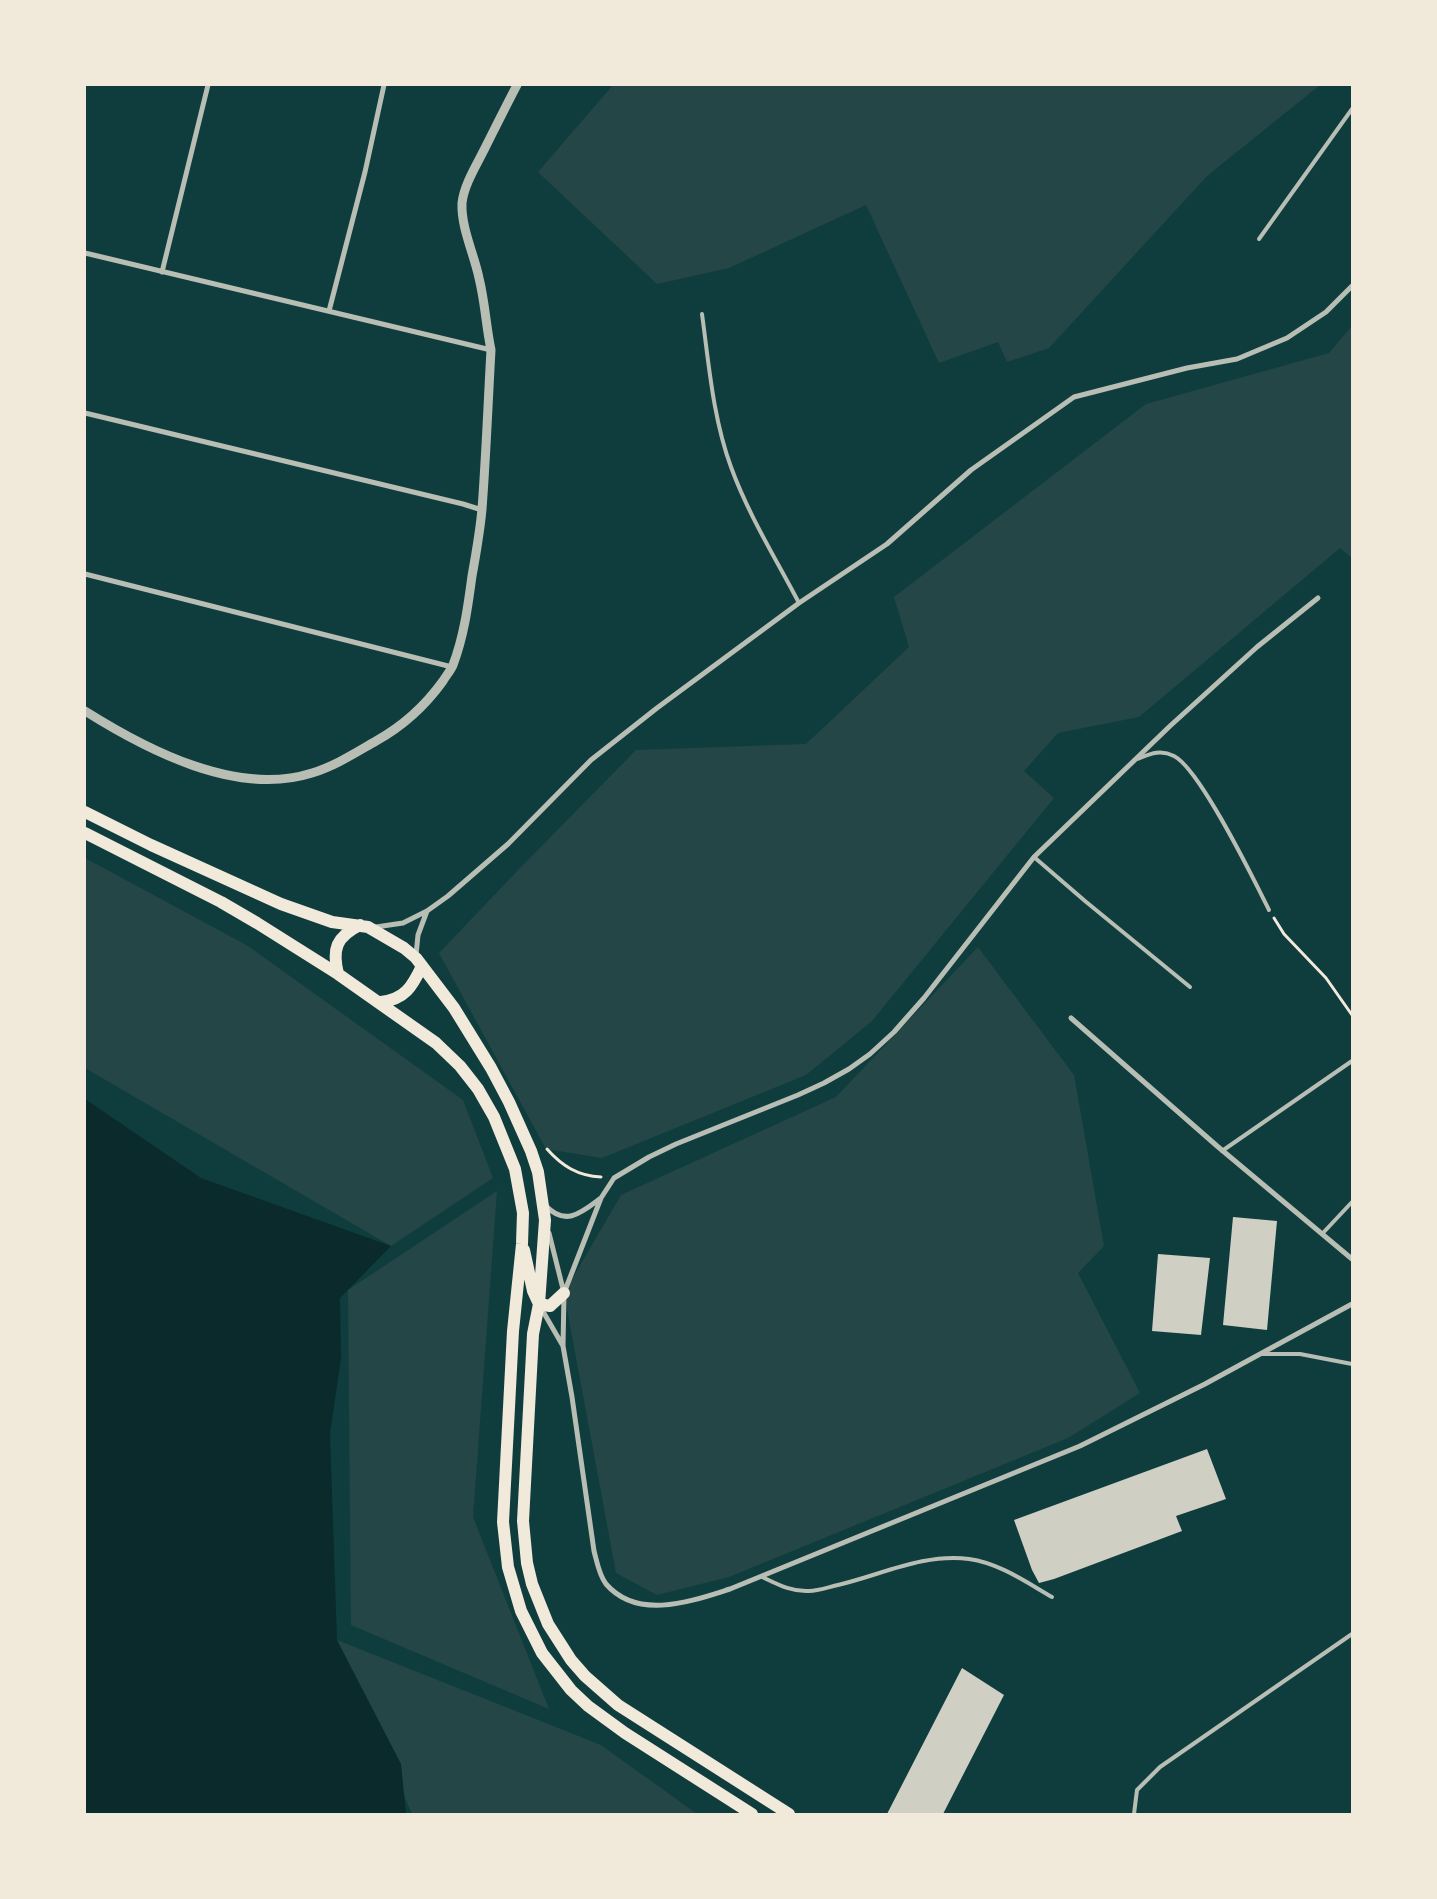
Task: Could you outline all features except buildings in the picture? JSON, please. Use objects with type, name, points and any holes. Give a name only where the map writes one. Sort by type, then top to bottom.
[{"type":"main road","points":[[85,812],[151,845],[281,904],[332,922],[364,926],[404,948],[419,962],[454,1008],[509,1102],[531,1151],[538,1172],[543,1202],[545,1220],[539,1304],[533,1334],[523,1521],[527,1563],[532,1584],[548,1624],[571,1660],[585,1676],[618,1704],[789,1814]]},
{"type":"main road","points":[[85,833],[235,910],[381,1002],[436,1043],[460,1066],[478,1089],[494,1117],[515,1170],[523,1213],[522,1244],[513,1331],[503,1522],[508,1567],[521,1611],[551,1665],[571,1690],[588,1706],[626,1733],[752,1814]]},
{"type":"main road","points":[[338,974],[334,959],[337,946],[349,930],[364,926]]},
{"type":"main road","points":[[381,1002],[396,1000],[408,990],[419,962]]},
{"type":"main road","points":[[522,1244],[529,1265],[533,1291],[539,1304]]},
{"type":"main road","points":[[539,1304],[550,1306],[564,1293]]},
{"type":"street","points":[[162,272],[208,85]]},
{"type":"street","points":[[329,312],[384,85]]},
{"type":"street","points":[[85,711],[158,751],[188,764],[222,774],[249,778],[290,778],[311,774],[337,763],[383,737],[411,717],[430,698],[452,667],[464,630],[482,510],[491,350],[481,288],[464,227],[462,202],[471,177],[517,85]]},
{"type":"street","points":[[85,253],[491,350]]},
{"type":"street","points":[[364,926],[403,923],[427,911],[448,896],[508,844],[591,760],[664,702],[799,603],[887,544],[972,470],[1074,397],[1187,368],[1237,359],[1287,338],[1326,312],[1352,286]]},
{"type":"street","points":[[85,413],[482,510]]},
{"type":"street","points":[[85,574],[452,667]]},
{"type":"street","points":[[564,1293],[601,1198],[614,1178],[649,1157],[676,1144],[824,1083],[849,1070],[870,1054],[894,1032],[924,998],[1034,857],[1133,761],[1257,647],[1318,598]]},
{"type":"street","points":[[419,962],[418,935],[427,911]]},
{"type":"street","points":[[1071,1018],[1222,1151],[1352,1260]]},
{"type":"street","points":[[543,1202],[551,1211],[562,1216],[574,1216],[601,1198]]},
{"type":"street","points":[[545,1220],[564,1293],[563,1346],[598,1569],[606,1583],[618,1594],[630,1601],[645,1604],[676,1604],[701,1599],[762,1577],[1080,1446],[1205,1384],[1352,1304]]},
{"type":"street","points":[[539,1304],[563,1346]]},
{"type":"lane","points":[[1259,239],[1352,109]]},
{"type":"lane","points":[[702,314],[715,407],[731,467],[754,519],[799,603]]},
{"type":"lane","points":[[1133,761],[1153,752],[1163,752],[1180,759],[1191,771],[1239,851],[1270,910]]},
{"type":"lane","points":[[1034,857],[1190,987]]},
{"type":"lane","points":[[1222,1151],[1352,1062]]},
{"type":"lane","points":[[1322,1234],[1352,1202]]},
{"type":"lane","points":[[1261,1354],[1300,1354],[1352,1364]]},
{"type":"lane","points":[[762,1577],[786,1588],[810,1591],[860,1580],[926,1560],[946,1557],[970,1559],[987,1564],[1010,1573],[1052,1597]]},
{"type":"lane","points":[[1134,1814],[1138,1790],[1160,1767],[1352,1634]]},
{"type":"path","points":[[1270,910],[1284,934],[1326,978],[1352,1015]]},
{"type":"path","points":[[541,1142],[555,1159],[572,1171],[592,1177],[614,1178]]},
{"type":"shaded area","points":[[613,85],[1320,85],[1207,176],[1049,348],[1007,362],[998,342],[939,363],[866,205],[729,268],[657,284],[538,172]]},
{"type":"shaded area","points":[[1352,326],[1352,558],[1340,548],[1139,717],[1058,733],[1024,771],[1054,798],[872,1021],[806,1075],[602,1158],[546,1149],[439,953],[523,865],[636,750],[806,744],[909,647],[894,597],[1146,404],[1329,353]]},
{"type":"shaded area","points":[[85,858],[248,946],[463,1100],[493,1178],[391,1246],[85,1068]]},
{"type":"shaded area","points":[[978,947],[1074,1075],[1104,1246],[1078,1273],[1140,1393],[1068,1438],[729,1577],[657,1595],[616,1573],[564,1293],[621,1195],[836,1097]]},
{"type":"shaded area","points":[[85,1099],[201,1178],[391,1246],[340,1298],[341,1359],[330,1433],[337,1640],[401,1764],[406,1814],[85,1814]]},
{"type":"shaded area","points":[[497,1191],[473,1517],[549,1709],[351,1625],[348,1290]]},
{"type":"shaded area","points":[[337,1640],[601,1745],[697,1814],[412,1814]]}]
